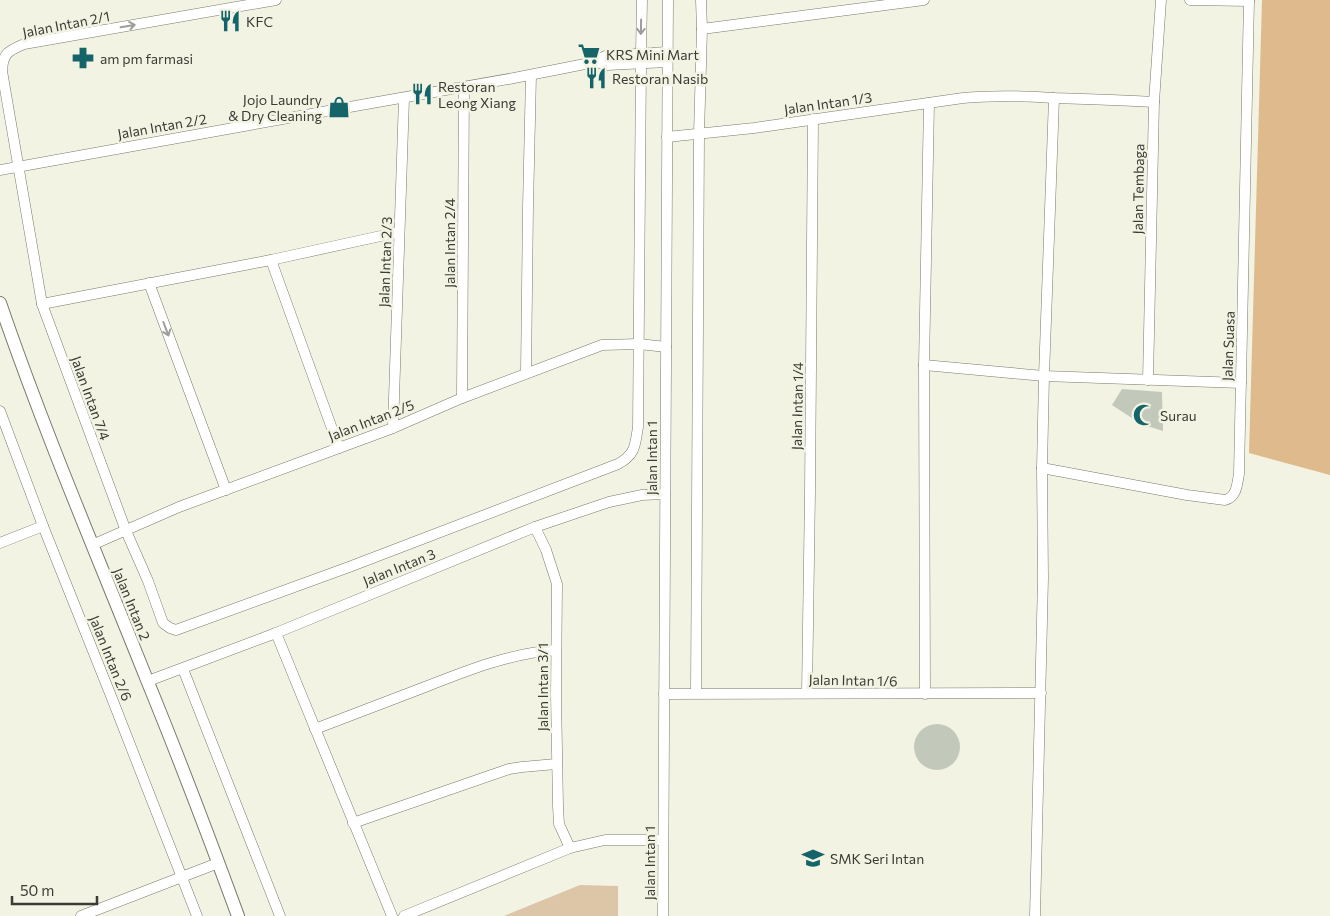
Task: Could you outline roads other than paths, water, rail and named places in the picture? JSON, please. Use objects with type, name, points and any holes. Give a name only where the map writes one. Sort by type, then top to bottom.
[{"type":"street","name":"Jalan Intan 2/1","points":[[18,166],[2,71],[3,60],[9,50],[24,44],[276,0]]},
{"type":"street","points":[[639,344],[642,0]]},
{"type":"street","name":"Jalan Intan 1","points":[[663,916],[668,0]]},
{"type":"street","points":[[696,693],[701,0]]},
{"type":"street","points":[[702,29],[924,0]]},
{"type":"street","name":"Jalan Tembaga","points":[[1148,380],[1154,102],[1161,0]]},
{"type":"street","points":[[1190,0],[1249,1]]},
{"type":"street","name":"Jalan Suasa","points":[[1042,468],[1220,500],[1229,500],[1234,495],[1238,474],[1241,382],[1249,1]]},
{"type":"street","name":"Jalan Intan 2/2","points":[[0,170],[595,62],[607,65],[641,58],[667,57]]},
{"type":"street","points":[[526,373],[531,75]]},
{"type":"street","name":"Jalan Intan 2/4","points":[[462,398],[464,87]]},
{"type":"street","name":"Jalan Intan 1/3","points":[[667,137],[963,98],[993,96],[1154,102]]},
{"type":"street","name":"Jalan Intan 2/3","points":[[393,428],[404,98]]},
{"type":"street","points":[[1036,916],[1043,578],[1042,468],[1044,376],[1054,98]]},
{"type":"street","points":[[925,694],[924,365],[929,103]]},
{"type":"street","name":"Jalan Intan 1/4","points":[[807,693],[813,119]]},
{"type":"street","name":"Jalan Intan 7/4","points":[[18,166],[42,304],[126,531],[148,581],[163,623],[176,630],[349,567],[618,464],[628,458],[635,448],[638,427],[639,344]]},
{"type":"street","points":[[42,304],[271,260],[399,232]]},
{"type":"street","points":[[271,260],[339,448]]},
{"type":"street","points":[[149,283],[226,490]]},
{"type":"street","name":"Jalan Intan 2","points":[[0,304],[15,348],[92,545],[148,681],[238,916]]},
{"type":"street","name":"Jalan Intan 2/5","points":[[92,545],[179,507],[393,428],[462,398],[602,345],[639,344],[666,347]]},
{"type":"street","points":[[924,365],[1044,376],[1241,382]]},
{"type":"street","name":"Jalan Intan 2/6","points":[[0,411],[43,526],[197,916]]},
{"type":"street","name":"Jalan Intan 3","points":[[148,681],[276,633],[535,527],[609,502],[642,495],[665,494]]},
{"type":"street","points":[[0,543],[43,526]]},
{"type":"street","name":"Jalan Intan 3/1","points":[[535,527],[546,550],[557,584],[556,764],[559,824],[570,848]]},
{"type":"street","points":[[276,633],[392,916]]},
{"type":"street","points":[[315,729],[455,675],[497,661],[535,651],[556,650]]},
{"type":"street","points":[[183,669],[280,916]]},
{"type":"street","name":"Jalan Intan 1/6","points":[[664,694],[1041,693]]},
{"type":"street","points":[[353,823],[509,769],[556,764]]},
{"type":"street","points":[[404,916],[570,848],[605,840],[663,840]]},
{"type":"street","points":[[81,916],[218,863]]},
{"type":"place","name":"KFC","points":[[230,21]]},
{"type":"place","name":"KRS Mini Mart","points":[[589,54]]},
{"type":"place","name":"am pm farmasi","points":[[83,58]]},
{"type":"place","name":"Restoran Nasib","points":[[596,78]]},
{"type":"place","name":"Restoran Leong Xiang","points":[[422,94]]},
{"type":"place","name":"Jojo Laundry & Dry Cleaning","points":[[339,107]]},
{"type":"place","name":"Surau","points":[[1144,415]]},
{"type":"place","name":"SMK Seri Intan","points":[[813,858]]}]
